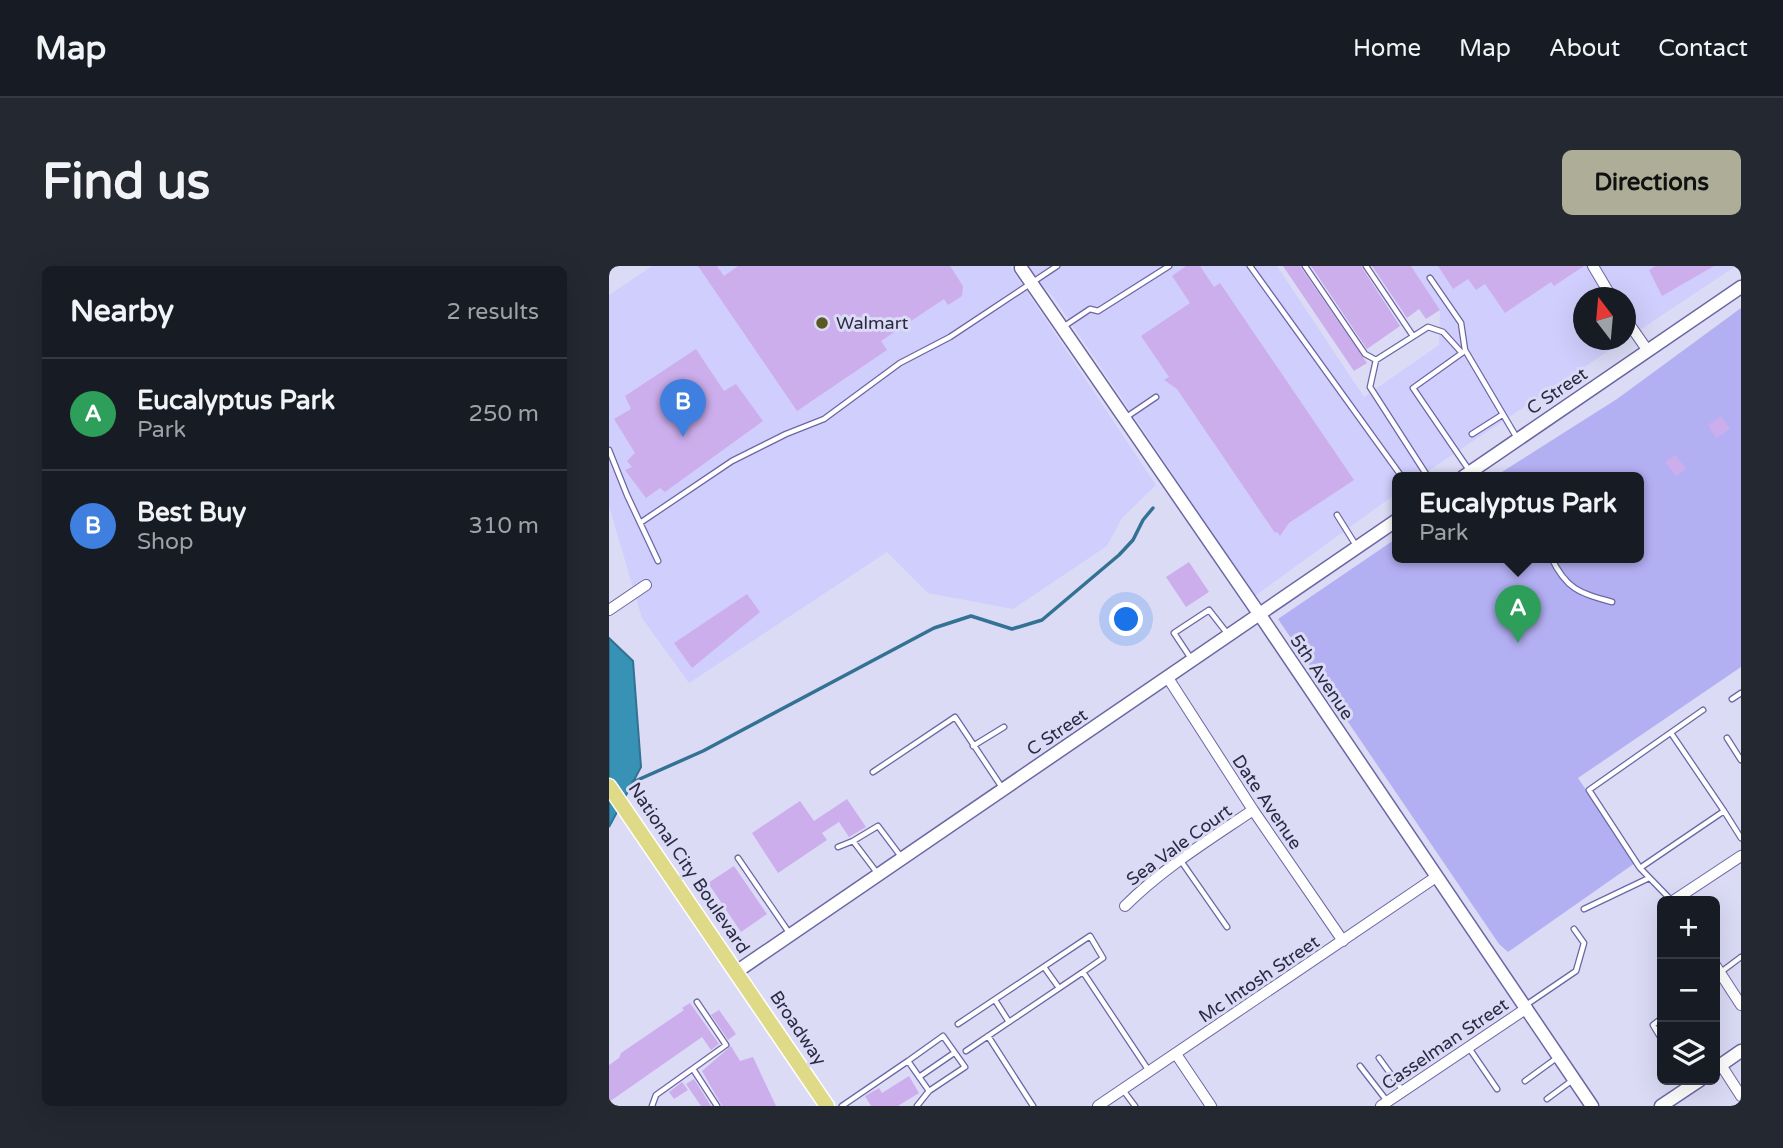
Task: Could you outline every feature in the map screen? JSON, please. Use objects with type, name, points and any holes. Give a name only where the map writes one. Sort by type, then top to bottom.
[{"type":"main road","name":"5th Avenue","points":[[1020,267],[1593,1106]]},
{"type":"main road","name":"C Street","points":[[1469,472],[1741,287]]},
{"type":"main road","name":"C Street","points":[[736,972],[1392,524]]},
{"type":"main road","name":"National City Boulevard","points":[[609,786],[736,972]]},
{"type":"main road","name":"Broadway","points":[[736,972],[824,1105]]},
{"type":"main road","points":[[1720,1066],[1741,1051]]},
{"type":"main road","points":[[1661,1106],[1688,1085]]},
{"type":"street","points":[[1593,266],[1605,287]]},
{"type":"street","points":[[1636,333],[1648,351]]},
{"type":"street","points":[[609,610],[646,585]]},
{"type":"street","name":"Date Avenue","points":[[1168,678],[1253,810],[1343,941]]},
{"type":"street","name":"Sea Vale Court","points":[[1125,906],[1181,860],[1253,810]]},
{"type":"street","points":[[1681,896],[1741,856]]},
{"type":"street","name":"Mc Intosh Street","points":[[1098,1106],[1436,877]]},
{"type":"street","points":[[1720,974],[1741,1005]]},
{"type":"street","name":"Casselman Street","points":[[1384,1104],[1526,1007]]},
{"type":"street","points":[[1176,1054],[1211,1106]]},
{"type":"street","points":[[1720,1070],[1741,1096]]},
{"type":"lane","points":[[640,523],[732,461],[786,434],[824,419],[900,363],[950,337],[1058,266]]},
{"type":"lane","points":[[1062,327],[1090,309],[1098,312],[1169,266]]},
{"type":"lane","points":[[1250,266],[1398,472]]},
{"type":"lane","points":[[1305,266],[1365,354],[1376,360]]},
{"type":"lane","points":[[1366,266],[1413,336]]},
{"type":"lane","points":[[1430,278],[1461,323],[1464,352]]},
{"type":"lane","points":[[1425,472],[1370,387],[1376,360],[1428,327],[1443,332],[1464,352],[1518,440]]},
{"type":"lane","points":[[1464,352],[1413,388],[1465,472]]},
{"type":"lane","points":[[1124,418],[1156,397]]},
{"type":"lane","points":[[1472,434],[1502,415]]},
{"type":"lane","points":[[609,450],[658,561]]},
{"type":"lane","points":[[1337,515],[1358,548]]},
{"type":"lane","points":[[1554,563],[1572,589],[1612,602]]},
{"type":"lane","points":[[1193,662],[1174,633],[1209,610],[1230,636]]},
{"type":"lane","points":[[1731,699],[1741,693]]},
{"type":"lane","points":[[1668,896],[1640,868],[1590,790],[1703,710]]},
{"type":"lane","points":[[873,772],[955,717],[1004,790]]},
{"type":"lane","points":[[973,746],[1003,727]]},
{"type":"lane","points":[[1671,733],[1741,838]]},
{"type":"lane","points":[[1727,738],[1741,760]]},
{"type":"lane","points":[[1640,868],[1724,811]]},
{"type":"lane","points":[[838,847],[878,825],[902,859]]},
{"type":"lane","points":[[853,841],[879,875]]},
{"type":"lane","points":[[738,858],[790,935]]},
{"type":"lane","points":[[1181,860],[1227,927]]},
{"type":"lane","points":[[1584,909],[1649,878]]},
{"type":"lane","points":[[1526,1007],[1576,971],[1584,943],[1574,929]]},
{"type":"lane","points":[[958,1024],[1090,936],[1103,958],[966,1051]]},
{"type":"lane","points":[[1720,968],[1741,957]]},
{"type":"lane","points":[[1044,967],[1059,988]]},
{"type":"lane","points":[[1083,972],[1149,1072]]},
{"type":"lane","points":[[995,1000],[1009,1022]]},
{"type":"lane","points":[[652,1106],[656,1095],[726,1045],[697,1002]]},
{"type":"lane","points":[[989,1036],[1033,1106]]},
{"type":"lane","points":[[842,1106],[943,1037],[965,1068],[929,1091],[916,1106]]},
{"type":"lane","points":[[1469,1047],[1497,1088]]},
{"type":"lane","points":[[919,1077],[954,1052]]},
{"type":"lane","points":[[1525,1080],[1559,1057]]},
{"type":"lane","points":[[1379,1058],[1403,1091]]},
{"type":"lane","points":[[908,1061],[929,1091]]},
{"type":"lane","points":[[1360,1066],[1384,1104]]},
{"type":"lane","points":[[693,1069],[717,1106]]},
{"type":"lane","points":[[1547,1099],[1574,1079]]},
{"type":"lane","points":[[1122,1090],[1135,1106]]},
{"type":"shaded area","points":[[652,266],[1010,266],[1156,485],[1122,518],[1107,546],[1013,609],[928,593],[887,552],[689,683],[642,618],[609,506],[609,295]]},
{"type":"shaded area","points":[[1025,266],[1277,266],[1364,397],[1439,345],[1440,310],[1411,266],[1736,266],[1636,333],[1636,287],[1573,287],[1573,350],[1610,350],[1427,472],[1392,472],[1392,497],[1255,596],[1054,298]]},
{"type":"shaded area","points":[[1741,308],[1741,667],[1578,778],[1635,863],[1508,952],[1499,944],[1278,619],[1392,541],[1392,563],[1644,563],[1644,472],[1502,472],[1617,399]]},
{"type":"shaded area","points":[[609,638],[633,661],[641,767],[609,827]]},
{"type":"building","name":"Walmart","points":[[698,266],[717,266],[724,276],[738,266],[950,266],[963,286],[962,296],[948,305],[944,299],[881,341],[887,350],[797,411]]},
{"type":"building","points":[[1186,266],[1200,266],[1214,287],[1220,283],[1354,480],[1289,523],[1280,536],[1275,533],[1177,389],[1164,380],[1169,377],[1141,336],[1190,303],[1172,276]]},
{"type":"building","points":[[1283,266],[1300,266],[1367,363],[1354,371]]},
{"type":"building","points":[[1311,266],[1361,266],[1400,326],[1367,349]]},
{"type":"building","points":[[1372,266],[1411,266],[1440,310],[1426,319],[1419,309],[1407,318]]},
{"type":"building","points":[[1438,266],[1584,266],[1554,286],[1551,282],[1505,313],[1485,284],[1476,290],[1468,279],[1453,289]]},
{"type":"building","points":[[1656,266],[1714,266],[1662,296],[1649,270]]},
{"type":"building","points":[[696,349],[724,391],[736,384],[763,421],[665,492],[660,488],[646,498],[625,470],[632,467],[627,461],[635,453],[614,419],[631,409],[625,396]]},
{"type":"building","points":[[1721,416],[1730,429],[1716,438],[1708,425]]},
{"type":"building","points":[[1675,455],[1686,469],[1676,476],[1665,462]]},
{"type":"building","points":[[1189,562],[1209,592],[1186,607],[1166,577]]},
{"type":"building","points":[[747,594],[760,612],[692,668],[674,643]]},
{"type":"building","points":[[847,799],[866,827],[849,837],[839,822],[822,833],[827,840],[778,873],[752,833],[800,801],[814,821]]},
{"type":"building","points":[[734,866],[767,914],[741,932],[708,883]]},
{"type":"building","points":[[690,1003],[719,1044],[711,1050],[702,1037],[609,1102],[609,1065],[619,1058],[621,1053],[684,1010],[682,1008]]},
{"type":"building","points":[[719,1010],[736,1034],[728,1040],[711,1015]]},
{"type":"building","points":[[731,1046],[740,1061],[753,1057],[776,1106],[722,1106],[702,1071]]},
{"type":"building","points":[[909,1076],[919,1093],[898,1106],[871,1106],[865,1096],[879,1088],[882,1093]]},
{"type":"building","points":[[694,1079],[711,1106],[701,1106],[686,1084]]},
{"type":"building","points":[[682,1082],[688,1090],[674,1099],[669,1092]]},
{"type":"waterway","points":[[633,782],[703,751],[934,628],[971,616],[1012,629],[1042,620],[1119,555],[1133,540],[1143,520],[1153,508]]},
{"type":"place","name":"Walmart","points":[[822,323]]},
{"type":"place","name":"Best Buy","points":[[683,437]]},
{"type":"place","name":"Eucalyptus Park","points":[[1518,643]]}]
